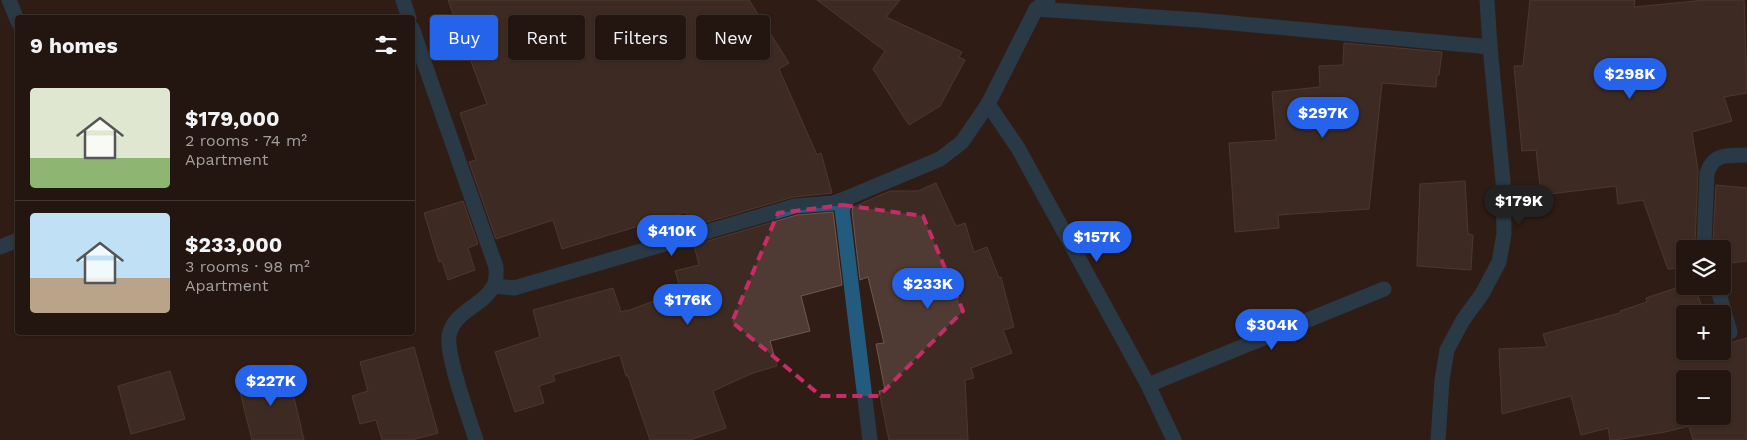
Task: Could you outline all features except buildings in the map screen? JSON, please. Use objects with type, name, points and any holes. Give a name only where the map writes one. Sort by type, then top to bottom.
[{"type":"street","points":[[9,0],[15,15]]},
{"type":"street","points":[[403,0],[408,15]]},
{"type":"street","points":[[1435,439],[1447,350],[1463,320],[1482,294],[1499,262],[1504,234],[1503,181],[1487,0]]},
{"type":"street","points":[[494,286],[514,288],[795,206],[834,203],[940,158],[951,152],[962,142],[988,104],[1042,4],[1490,47]]},
{"type":"street","points":[[415,37],[496,267],[494,286],[454,323],[449,336],[451,356],[476,440]]},
{"type":"street","points":[[988,104],[1018,148],[1148,385],[1174,440]]},
{"type":"street","points":[[1704,240],[1707,173],[1710,164],[1717,157],[1747,155]]},
{"type":"street","points":[[847,198],[842,210],[870,440]]},
{"type":"street","points":[[0,247],[15,241]]},
{"type":"street","points":[[1148,385],[1384,289]]},
{"type":"highlighted area","points":[[843,205],[923,216],[963,311],[879,396],[821,396],[732,322],[778,213]]}]
